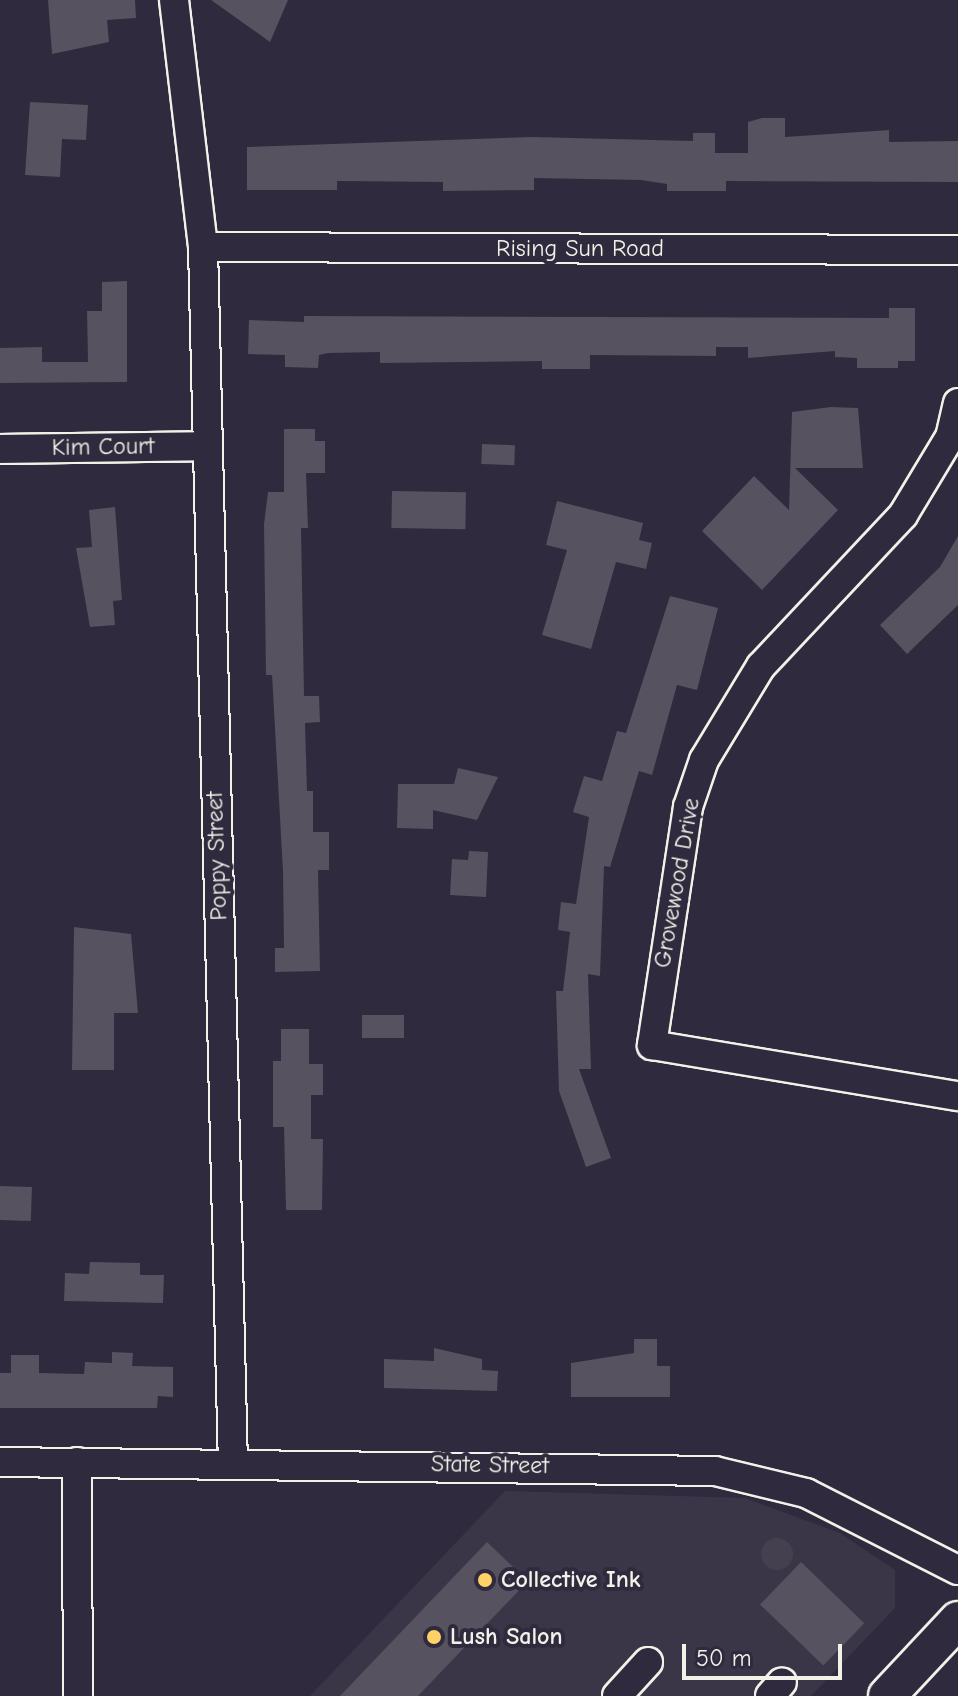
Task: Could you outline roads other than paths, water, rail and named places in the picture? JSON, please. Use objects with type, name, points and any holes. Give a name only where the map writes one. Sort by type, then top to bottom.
[{"type":"main road","points":[[887,1696],[958,1620]]},
{"type":"street","name":"Poppy Street","points":[[174,0],[203,247],[233,1464]]},
{"type":"street","name":"Rising Sun Road","points":[[203,247],[958,250]]},
{"type":"street","name":"Grovewood Drive","points":[[958,403],[950,437],[903,515],[761,666],[704,760],[688,807],[652,1045],[958,1096]]},
{"type":"street","name":"Kim Court","points":[[0,449],[206,446]]},
{"type":"street","name":"State Street","points":[[0,1462],[715,1471],[806,1493],[958,1570]]},
{"type":"street","points":[[77,1462],[78,1696]]},
{"type":"street","points":[[617,1696],[648,1662]]},
{"type":"place","name":"Collective Ink","points":[[485,1580]]},
{"type":"place","name":"Lush Salon","points":[[434,1637]]}]
